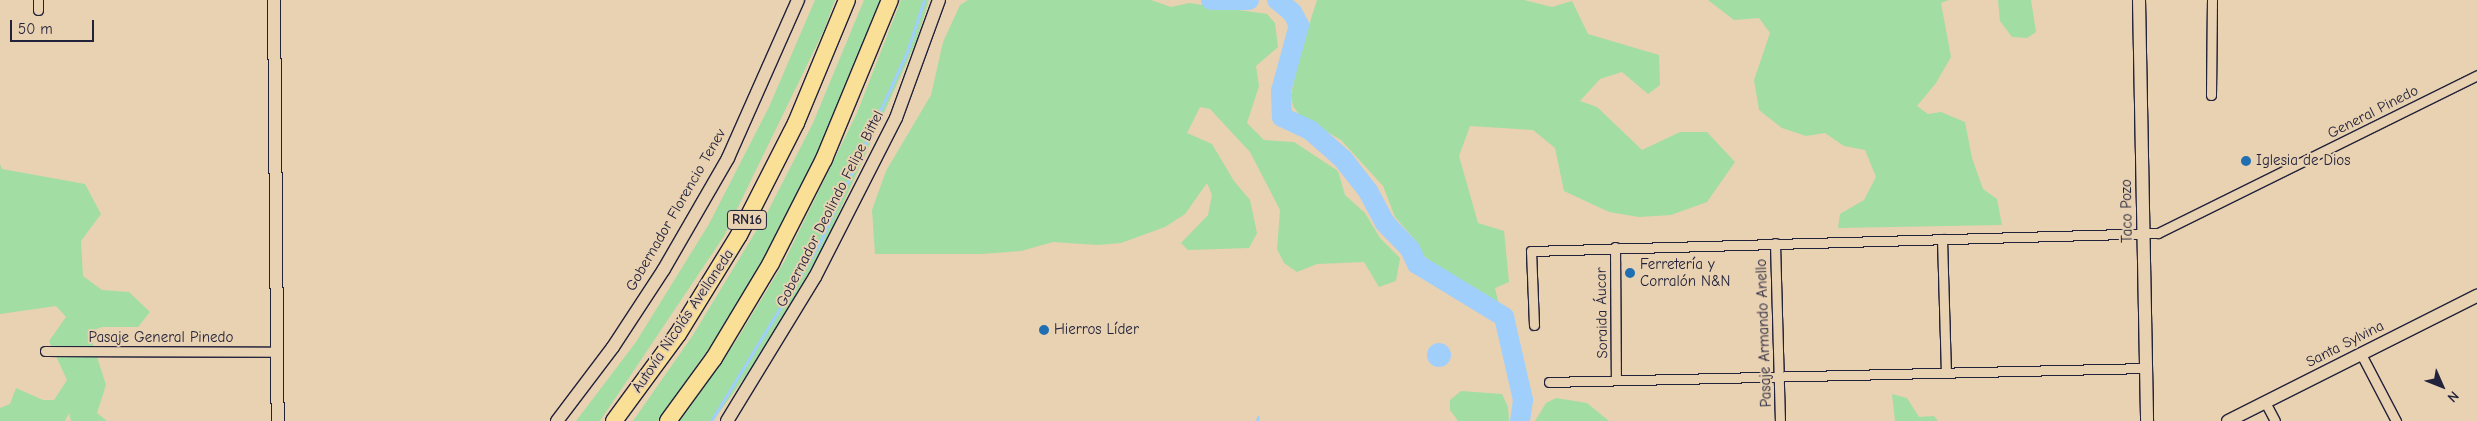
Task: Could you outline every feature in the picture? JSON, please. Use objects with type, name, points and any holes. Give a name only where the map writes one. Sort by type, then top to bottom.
[{"type":"highway","name":"Autovía Nicolás Avellaneda","points":[[614,421],[678,334],[739,235],[796,123],[847,0]]},
{"type":"highway","name":"RN16","points":[[668,421],[723,344],[772,263],[824,159],[890,0]]},
{"type":"street","points":[[38,0],[38,10]]},
{"type":"street","points":[[274,0],[278,421]]},
{"type":"street","name":"Gobernador Florencio Tenev","points":[[557,421],[612,348],[669,261],[728,158],[798,0]]},
{"type":"street","name":"Gobernador Deolindo Felipe Bittel","points":[[727,421],[815,277],[896,118],[939,0]]},
{"type":"street","name":"Taco Pozo","points":[[2139,0],[2148,368],[2147,421]]},
{"type":"street","points":[[2211,95],[2212,0]]},
{"type":"street","name":"General Pinedo","points":[[1534,325],[1531,251],[1615,247],[2158,233],[2477,75]]},
{"type":"street","points":[[1942,240],[1946,373]]},
{"type":"street","name":"Pasaje Armando Anello","points":[[1775,243],[1780,421]]},
{"type":"street","name":"Soraida Áucar","points":[[1615,247],[1616,378]]},
{"type":"street","name":"Santa Sylvina","points":[[2228,421],[2477,296]]},
{"type":"street","name":"Pasaje General Pinedo","points":[[45,351],[278,352]]},
{"type":"street","points":[[2362,354],[2396,421]]},
{"type":"street","points":[[1549,382],[1616,378],[2148,368]]},
{"type":"street","points":[[2265,402],[2275,421]]},
{"type":"green space","points":[[815,0],[835,0],[824,30],[724,236],[600,421],[576,421],[636,342],[709,224],[769,107]]},
{"type":"green space","points":[[864,0],[881,0],[830,127],[769,250],[728,321],[658,421],[633,421],[693,335],[767,213],[813,123]]},
{"type":"green space","points":[[901,0],[929,0],[916,42],[823,248],[755,363],[713,421],[679,421],[736,341],[784,262],[857,113]]},
{"type":"green space","points":[[968,0],[1151,0],[1171,7],[1189,3],[1267,14],[1275,23],[1278,47],[1256,66],[1259,86],[1247,123],[1264,140],[1294,142],[1338,171],[1345,195],[1365,213],[1380,238],[1400,258],[1396,281],[1379,287],[1364,262],[1317,264],[1297,272],[1284,263],[1277,249],[1280,210],[1250,152],[1210,109],[1200,107],[1187,133],[1212,144],[1234,181],[1250,200],[1257,233],[1249,248],[1188,250],[1181,243],[1208,215],[1212,195],[1207,183],[1185,214],[1165,227],[1121,243],[1098,245],[1053,242],[1021,251],[981,254],[875,254],[872,210],[886,171],[931,95],[943,42],[960,5]]},
{"type":"green space","points":[[1317,0],[1524,0],[1552,7],[1572,1],[1588,34],[1659,55],[1660,85],[1648,94],[1622,72],[1600,79],[1580,101],[1597,107],[1642,150],[1680,132],[1707,132],[1735,162],[1707,202],[1671,215],[1639,217],[1609,212],[1564,191],[1555,148],[1533,130],[1470,126],[1459,156],[1478,223],[1504,231],[1509,282],[1495,288],[1499,305],[1491,303],[1418,252],[1417,242],[1395,217],[1383,186],[1341,140],[1300,116],[1293,106],[1291,95],[1300,53]]},
{"type":"green space","points":[[1708,0],[1949,0],[1941,3],[1951,57],[1936,83],[1917,106],[1928,114],[1941,112],[1965,122],[1972,158],[1983,189],[1997,199],[2002,225],[1838,228],[1840,214],[1864,200],[1876,177],[1865,150],[1844,146],[1825,133],[1806,136],[1782,128],[1759,110],[1754,80],[1770,33],[1759,18],[1734,20]]},
{"type":"green space","points":[[1998,0],[2031,0],[2036,32],[2027,38],[2012,37],[2000,21]]},
{"type":"green space","points":[[0,164],[2,169],[85,184],[101,214],[81,241],[83,276],[102,290],[129,292],[150,312],[138,327],[102,327],[89,332],[106,385],[97,413],[107,421],[71,421],[69,413],[65,421],[0,421],[0,408],[10,404],[16,388],[43,400],[54,400],[67,380],[49,341],[66,317],[56,306],[0,314]]},
{"type":"green space","points":[[1461,391],[1502,394],[1508,407],[1509,421],[1458,421],[1450,410],[1450,400]]},
{"type":"green space","points":[[1892,394],[1907,398],[1919,417],[1934,416],[1938,421],[1895,421]]},
{"type":"green space","points":[[1556,398],[1587,403],[1609,421],[1535,421],[1546,403]]},
{"type":"water","points":[[1439,343],[1448,346],[1451,355],[1448,364],[1439,367],[1430,364],[1427,355],[1430,346]]},
{"type":"waterway","points":[[711,421],[819,244],[907,52],[924,0]]},
{"type":"waterway","points":[[1211,0],[1249,0]]},
{"type":"waterway","points":[[1277,0],[1292,12],[1299,25],[1281,91],[1282,117],[1310,130],[1343,159],[1368,191],[1385,223],[1410,249],[1417,264],[1504,317],[1523,400],[1520,421]]},
{"type":"waterway","points":[[1257,421],[1258,417]]},
{"type":"place","name":"Iglesia de Dios","points":[[2246,161]]},
{"type":"place","name":"Ferretería y Corralón N&N","points":[[1630,273]]},
{"type":"place","name":"Hierros Líder","points":[[1044,330]]}]
